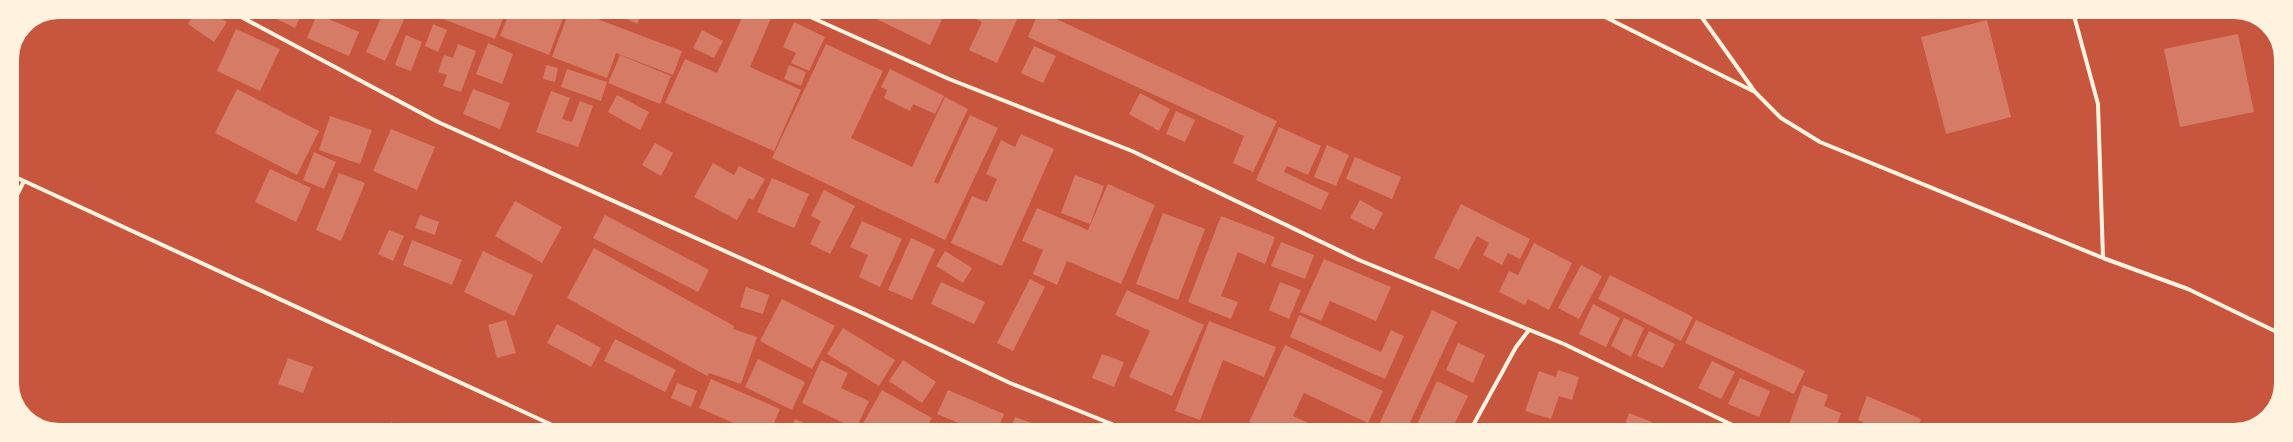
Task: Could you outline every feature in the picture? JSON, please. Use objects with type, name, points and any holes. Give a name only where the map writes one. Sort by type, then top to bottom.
[{"type":"street","points":[[243,18],[438,122],[867,315],[1010,383],[1112,424]]},
{"type":"street","points":[[813,18],[949,79],[1132,151],[1359,260],[1564,344],[1730,424]]},
{"type":"street","points":[[1607,18],[1755,92]]},
{"type":"street","points":[[1702,18],[1755,92],[1781,118],[1820,142],[2103,258],[2188,289],[2275,331]]},
{"type":"street","points":[[2075,18],[2098,104],[2103,258]]},
{"type":"street","points":[[18,178],[550,424]]},
{"type":"street","points":[[18,193],[24,181]]},
{"type":"street","points":[[1474,424],[1516,347],[1529,330]]},
{"type":"building","points":[[192,18],[221,18],[227,22],[214,42],[188,24]]},
{"type":"building","points":[[275,18],[300,18],[295,28]]},
{"type":"building","points":[[315,18],[326,18],[359,32],[349,56],[307,38]]},
{"type":"building","points":[[381,18],[405,18],[385,61],[366,52]]},
{"type":"building","points":[[441,18],[503,18],[495,39]]},
{"type":"building","points":[[507,18],[563,18],[549,55],[500,36]]},
{"type":"building","points":[[566,18],[595,18],[682,51],[673,75],[616,53],[607,78],[552,57]]},
{"type":"building","points":[[625,18],[640,18],[637,24]]},
{"type":"building","points":[[742,18],[771,18],[750,67],[801,90],[774,151],[665,103],[685,59],[717,73]]},
{"type":"building","points":[[874,18],[943,18],[930,45]]},
{"type":"building","points":[[974,18],[1018,18],[997,63],[969,50],[982,22]]},
{"type":"building","points":[[1036,18],[1054,18],[1277,121],[1253,172],[1233,163],[1244,136],[1028,37]]},
{"type":"building","points":[[1987,20],[2011,117],[1946,134],[1921,37]]},
{"type":"building","points":[[794,22],[825,37],[809,71],[791,63],[796,53],[783,47]]},
{"type":"building","points":[[433,24],[447,30],[438,52],[425,46]]},
{"type":"building","points":[[236,29],[280,49],[260,91],[217,71]]},
{"type":"building","points":[[702,30],[723,41],[714,58],[693,48]]},
{"type":"building","points":[[2238,34],[2254,112],[2180,127],[2164,49]]},
{"type":"building","points":[[406,35],[422,42],[411,71],[395,65]]},
{"type":"building","points":[[488,43],[513,54],[502,84],[476,74]]},
{"type":"building","points":[[458,44],[476,51],[461,92],[443,86],[447,75],[438,72],[444,55],[453,58]]},
{"type":"building","points":[[826,44],[883,71],[851,138],[912,167],[945,97],[968,109],[934,182],[938,184],[970,115],[998,128],[945,240],[772,158]]},
{"type":"building","points":[[1034,46],[1056,56],[1043,83],[1021,73]]},
{"type":"building","points":[[620,55],[671,76],[660,104],[608,83]]},
{"type":"building","points":[[546,65],[558,68],[555,82],[543,79]]},
{"type":"building","points":[[789,65],[806,72],[801,86],[784,79]]},
{"type":"building","points":[[567,69],[607,82],[601,101],[561,87]]},
{"type":"building","points":[[890,69],[944,96],[935,114],[913,104],[910,111],[884,98],[887,90],[881,87]]},
{"type":"building","points":[[237,89],[319,131],[297,175],[215,133]]},
{"type":"building","points":[[473,89],[510,103],[500,129],[463,114]]},
{"type":"building","points":[[551,91],[570,98],[562,119],[572,122],[580,101],[593,106],[578,147],[536,132]]},
{"type":"building","points":[[1140,93],[1170,109],[1159,131],[1129,114]]},
{"type":"building","points":[[617,95],[649,112],[640,130],[608,112]]},
{"type":"building","points":[[1176,111],[1195,120],[1185,142],[1166,134]]},
{"type":"building","points":[[330,116],[372,130],[360,164],[319,150]]},
{"type":"building","points":[[1279,127],[1321,146],[1308,175],[1287,166],[1284,172],[1329,193],[1321,210],[1256,180]]},
{"type":"building","points":[[391,129],[435,147],[417,190],[373,171]]},
{"type":"building","points":[[1021,134],[1054,149],[1002,266],[951,243],[972,196],[987,202],[997,179],[986,174],[1001,140],[1015,147]]},
{"type":"building","points":[[655,143],[673,153],[661,176],[642,165]]},
{"type":"building","points":[[1327,145],[1349,155],[1336,186],[1314,177]]},
{"type":"building","points":[[314,152],[336,162],[324,189],[303,180]]},
{"type":"building","points":[[1355,157],[1401,177],[1392,199],[1346,179]]},
{"type":"building","points":[[713,163],[734,175],[739,166],[765,179],[753,200],[749,198],[737,220],[694,197]]},
{"type":"building","points":[[270,169],[311,188],[296,222],[255,202]]},
{"type":"building","points":[[339,173],[365,183],[341,241],[316,230]]},
{"type":"building","points":[[1075,175],[1104,186],[1090,224],[1061,213]]},
{"type":"building","points":[[772,178],[809,194],[794,228],[757,212]]},
{"type":"building","points":[[1108,184],[1155,205],[1121,284],[1067,261],[1057,285],[1033,274],[1043,250],[1022,241],[1037,208],[1088,230]]},
{"type":"building","points":[[824,190],[855,206],[830,254],[810,244],[821,221],[811,216]]},
{"type":"building","points":[[1360,200],[1383,213],[1374,230],[1350,218]]},
{"type":"building","points":[[515,201],[562,227],[542,263],[495,236]]},
{"type":"building","points":[[1461,204],[1530,239],[1520,259],[1508,253],[1502,265],[1483,255],[1489,243],[1477,236],[1459,270],[1434,258]]},
{"type":"building","points":[[1163,213],[1205,229],[1178,300],[1136,284]]},
{"type":"building","points":[[420,215],[439,222],[435,235],[415,228]]},
{"type":"building","points":[[605,215],[709,270],[698,292],[593,238]]},
{"type":"building","points":[[1221,216],[1275,237],[1265,264],[1238,252],[1221,296],[1238,302],[1231,319],[1188,302]]},
{"type":"building","points":[[862,221],[902,239],[880,287],[859,277],[868,255],[850,247]]},
{"type":"building","points":[[389,230],[404,236],[393,261],[378,254]]},
{"type":"building","points":[[911,238],[935,249],[912,300],[888,290]]},
{"type":"building","points":[[412,240],[462,260],[452,285],[403,265]]},
{"type":"building","points":[[1281,242],[1314,255],[1305,279],[1271,266]]},
{"type":"building","points":[[1534,243],[1572,263],[1549,310],[1528,299],[1525,305],[1499,292],[1509,271],[1518,275]]},
{"type":"building","points":[[594,248],[734,326],[733,329],[757,337],[741,384],[709,373],[707,376],[567,298]]},
{"type":"building","points":[[483,251],[533,275],[514,316],[464,292]]},
{"type":"building","points":[[945,251],[972,268],[963,283],[936,266]]},
{"type":"building","points":[[1324,259],[1391,287],[1376,321],[1330,301],[1321,321],[1300,312]]},
{"type":"building","points":[[1581,265],[1602,276],[1579,319],[1558,308]]},
{"type":"building","points":[[1610,275],[1693,317],[1681,341],[1598,299]]},
{"type":"building","points":[[1030,279],[1045,287],[1013,351],[997,343]]},
{"type":"building","points":[[941,282],[985,302],[974,324],[931,304]]},
{"type":"building","points":[[1280,282],[1301,290],[1289,319],[1269,310]]},
{"type":"building","points":[[746,287],[769,295],[763,314],[740,307]]},
{"type":"building","points":[[1127,290],[1204,325],[1172,396],[1129,377],[1150,331],[1115,315]]},
{"type":"building","points":[[782,299],[835,326],[812,369],[760,341]]},
{"type":"building","points":[[1593,304],[1620,318],[1606,347],[1579,334]]},
{"type":"building","points":[[1432,310],[1457,322],[1409,424],[1379,424]]},
{"type":"building","points":[[1299,315],[1381,352],[1391,330],[1404,336],[1385,379],[1290,337]]},
{"type":"building","points":[[1624,318],[1644,328],[1631,357],[1611,346]]},
{"type":"building","points":[[506,320],[516,353],[497,358],[488,325]]},
{"type":"building","points":[[1696,320],[1805,371],[1794,394],[1685,343]]},
{"type":"building","points":[[1209,321],[1276,347],[1264,377],[1223,360],[1200,420],[1175,411]]},
{"type":"building","points":[[557,324],[601,348],[591,367],[547,343]]},
{"type":"building","points":[[843,328],[895,360],[879,386],[827,354]]},
{"type":"building","points":[[1649,331],[1675,344],[1663,368],[1637,356]]},
{"type":"building","points":[[615,339],[676,370],[665,392],[604,361]]},
{"type":"building","points":[[1458,343],[1485,355],[1473,383],[1446,370]]},
{"type":"building","points":[[1285,345],[1383,391],[1368,423],[1304,393],[1293,416],[1311,424],[1253,424],[1249,422]]},
{"type":"building","points":[[1102,354],[1124,362],[1114,387],[1092,378]]},
{"type":"building","points":[[288,358],[313,367],[303,393],[278,384]]},
{"type":"building","points":[[758,359],[805,382],[792,410],[745,387]]},
{"type":"building","points":[[821,360],[848,373],[841,388],[869,401],[858,424],[846,424],[802,403]]},
{"type":"building","points":[[903,360],[936,382],[922,403],[889,381]]},
{"type":"building","points":[[1712,361],[1735,372],[1721,399],[1698,388]]},
{"type":"building","points":[[1558,370],[1579,377],[1572,400],[1559,396],[1551,419],[1525,411],[1539,371],[1556,377]]},
{"type":"building","points":[[1740,378],[1770,391],[1759,417],[1728,404]]},
{"type":"building","points":[[711,379],[780,409],[774,424],[736,424],[699,408]]},
{"type":"building","points":[[1437,381],[1468,396],[1454,424],[1417,424]]},
{"type":"building","points":[[677,383],[697,391],[691,407],[671,398]]},
{"type":"building","points":[[1803,385],[1828,395],[1824,406],[1841,413],[1837,424],[1789,424]]},
{"type":"building","points":[[882,390],[932,418],[928,424],[863,424]]},
{"type":"building","points":[[948,390],[1004,414],[1000,424],[961,424],[937,414]]},
{"type":"building","points":[[1867,396],[1921,419],[1919,424],[1867,424],[1858,420]]},
{"type":"building","points":[[1629,413],[1652,422],[1651,424],[1625,424]]},
{"type":"building","points":[[1015,417],[1034,424],[1012,424]]},
{"type":"building","points":[[795,419],[806,424],[792,424]]}]
